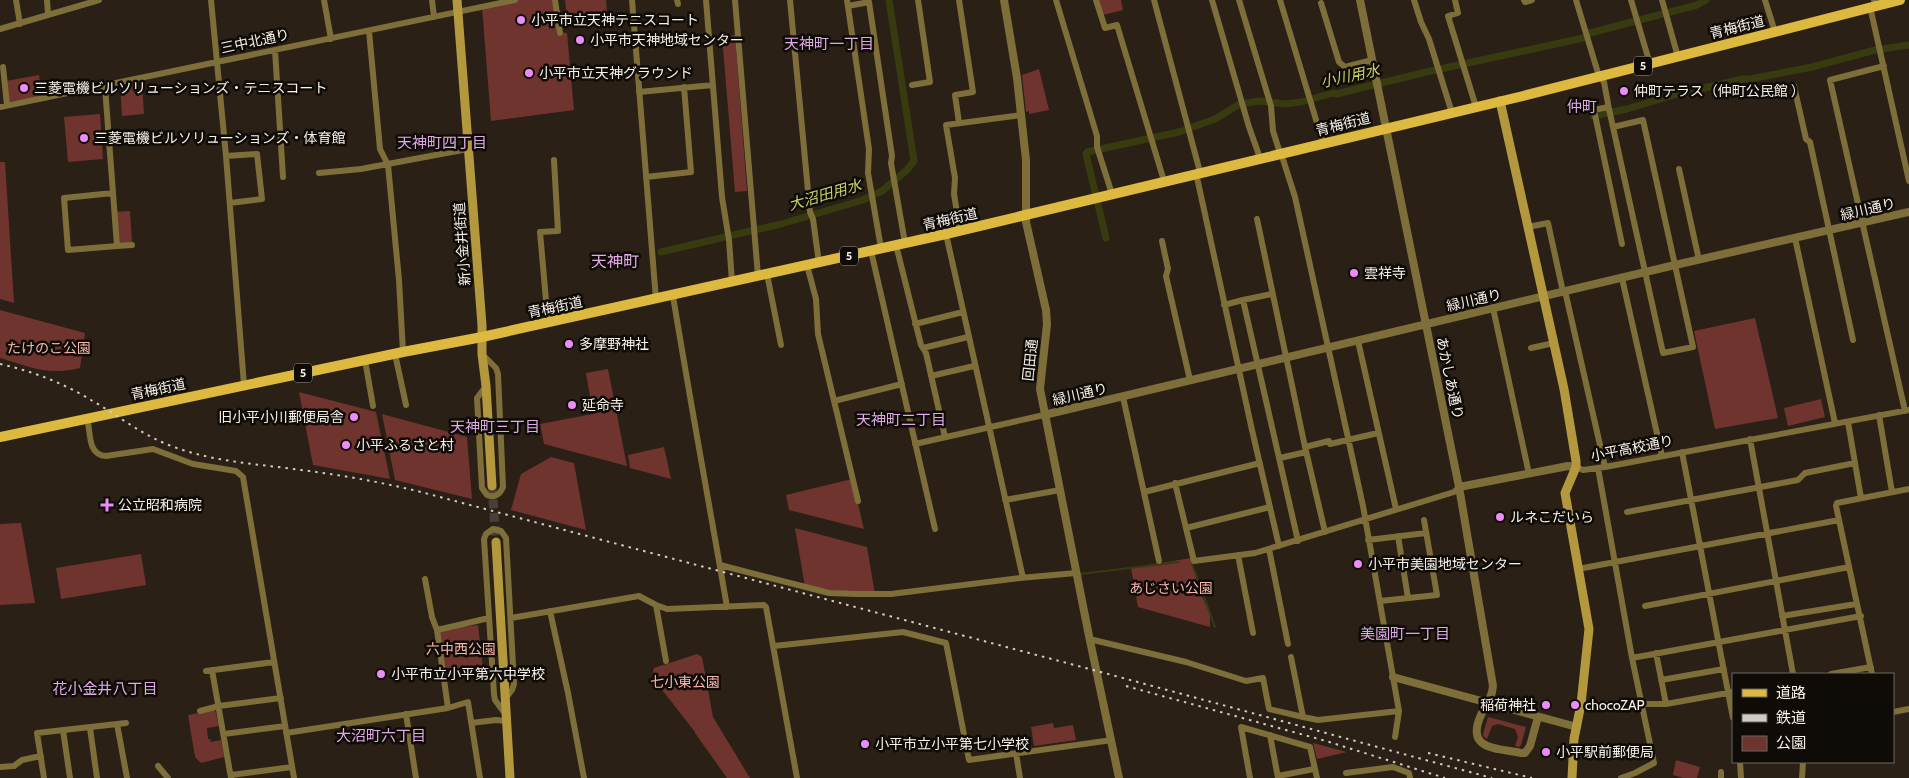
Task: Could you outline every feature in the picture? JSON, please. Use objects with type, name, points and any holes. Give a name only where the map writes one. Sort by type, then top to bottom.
[{"type":"main road","name":"新小金井街道","points":[[457,0],[492,486]]},
{"type":"main road","name":"青梅街道","points":[[0,437],[656,300],[1026,216],[1678,57],[1775,32],[1873,3],[1900,0]]},
{"type":"main road","points":[[1500,101],[1572,430],[1576,468],[1565,494],[1589,629],[1572,778]]},
{"type":"main road","points":[[496,542],[510,778]]},
{"type":"street","points":[[16,0],[20,24]]},
{"type":"street","points":[[46,0],[48,14]]},
{"type":"street","points":[[0,29],[99,0]]},
{"type":"street","points":[[211,0],[230,202],[244,386]]},
{"type":"street","points":[[324,0],[331,39]]},
{"type":"street","points":[[432,0],[434,17]]},
{"type":"street","name":"三中北通り","points":[[3,106],[515,0]]},
{"type":"street","points":[[555,0],[560,32]]},
{"type":"street","points":[[632,0],[656,300]]},
{"type":"street","points":[[706,0],[722,197],[728,235],[732,282]]},
{"type":"street","points":[[734,0],[754,234],[762,275],[781,344]]},
{"type":"street","points":[[790,0],[810,212],[813,220],[819,262]]},
{"type":"street","points":[[912,85],[930,82],[918,0]]},
{"type":"street","points":[[959,0],[973,92],[955,95],[959,123]]},
{"type":"street","name":"回田通","points":[[1004,0],[1022,115],[1026,160],[1026,216],[1046,310],[1047,324],[1040,383],[1044,415],[1119,778]]},
{"type":"street","points":[[1056,0],[1097,136],[1098,150],[1112,194]]},
{"type":"street","points":[[1096,0],[1104,28],[1117,25],[1164,182]]},
{"type":"street","points":[[1154,0],[1188,129],[1238,369],[1280,546]]},
{"type":"street","points":[[1212,0],[1251,134],[1260,158]]},
{"type":"street","points":[[1239,0],[1270,104],[1272,131],[1295,197],[1348,440],[1380,601],[1399,711],[1395,737]]},
{"type":"street","points":[[1280,0],[1323,143]]},
{"type":"street","name":"あかしあ通り","points":[[1360,0],[1459,487],[1493,686],[1489,704],[1482,713],[1476,734],[1479,742],[1488,746],[1521,754],[1525,753],[1530,746],[1538,717]]},
{"type":"street","points":[[1414,0],[1429,39],[1452,113]]},
{"type":"street","points":[[1454,0],[1458,13],[1448,16],[1476,107]]},
{"type":"street","points":[[1524,0],[1525,2],[1532,0]]},
{"type":"street","points":[[1576,0],[1604,82],[1610,116],[1663,353],[1693,347],[1643,120],[1613,127]]},
{"type":"street","points":[[1631,0],[1650,64]]},
{"type":"street","points":[[1662,0],[1678,57]]},
{"type":"street","points":[[1765,0],[1775,32]]},
{"type":"street","points":[[881,248],[868,172],[869,150],[847,3],[869,2],[892,156],[890,163],[895,186],[901,244],[915,324],[931,376],[945,438]]},
{"type":"street","points":[[1321,3],[1339,62],[1344,67],[1372,60]]},
{"type":"street","points":[[1873,3],[1871,11],[1909,181]]},
{"type":"street","points":[[369,31],[380,149],[388,165],[399,280],[399,353],[406,405]]},
{"type":"street","points":[[635,39],[653,36]]},
{"type":"street","points":[[275,50],[283,177]]},
{"type":"street","points":[[1884,66],[1830,80],[1907,410]]},
{"type":"street","points":[[3,68],[3,106]]},
{"type":"street","points":[[639,92],[713,85]]},
{"type":"street","points":[[105,86],[117,246]]},
{"type":"street","points":[[1794,86],[1806,140],[1810,142],[1853,340]]},
{"type":"street","points":[[646,176],[691,172],[684,88]]},
{"type":"street","points":[[1609,108],[1594,110],[1622,244]]},
{"type":"street","points":[[960,231],[954,194],[955,178],[946,125],[1022,115]]},
{"type":"street","points":[[319,173],[388,165],[468,149]]},
{"type":"street","points":[[226,156],[258,154],[262,199],[230,202]]},
{"type":"street","points":[[548,323],[540,232],[558,230],[554,160]]},
{"type":"street","points":[[1679,169],[1699,260]]},
{"type":"street","points":[[113,193],[64,198],[68,250],[132,245]]},
{"type":"street","name":"緑川通り","points":[[1044,415],[1645,272],[1909,212]]},
{"type":"street","points":[[1257,219],[1325,532]]},
{"type":"street","points":[[1528,227],[1548,223],[1602,467],[1615,562],[1632,658],[1654,763],[1643,770],[1620,778]]},
{"type":"street","points":[[946,234],[974,366],[1023,578]]},
{"type":"street","points":[[1795,238],[1835,423]]},
{"type":"street","points":[[1162,241],[1168,269],[1166,276],[1190,380]]},
{"type":"street","points":[[871,251],[935,529]]},
{"type":"street","points":[[807,265],[816,299],[818,334],[858,501]]},
{"type":"street","points":[[1622,278],[1662,456]]},
{"type":"street","points":[[1224,305],[1272,294]]},
{"type":"street","points":[[673,296],[727,607]]},
{"type":"street","points":[[1243,300],[1298,541]]},
{"type":"street","points":[[1493,308],[1529,474]]},
{"type":"street","points":[[915,324],[963,312]]},
{"type":"street","points":[[923,348],[968,337]]},
{"type":"street","points":[[1358,341],[1396,509]]},
{"type":"street","points":[[1531,348],[1554,343]]},
{"type":"street","points":[[482,354],[496,368],[498,374],[503,487],[500,493],[493,496],[487,495],[482,488],[477,398],[486,386]]},
{"type":"street","points":[[365,360],[373,406]]},
{"type":"street","points":[[931,376],[974,366]]},
{"type":"street","points":[[834,401],[902,384]]},
{"type":"street","points":[[1123,397],[1159,561]]},
{"type":"street","name":"小平高校通り","points":[[1186,528],[1194,561],[1238,555],[1298,541],[1454,492],[1459,487],[1568,466],[1583,470],[1602,467],[1907,410]]},
{"type":"street","points":[[916,444],[1044,415]]},
{"type":"street","points":[[1879,415],[1892,492]]},
{"type":"street","points":[[87,418],[93,450],[99,455],[106,456],[153,449],[193,464],[236,471],[243,477],[294,778]]},
{"type":"street","points":[[1848,422],[1861,498]]},
{"type":"street","points":[[1280,458],[1329,441],[1330,444],[1378,433]]},
{"type":"street","points":[[1750,439],[1793,673]]},
{"type":"street","points":[[1682,452],[1732,710]]},
{"type":"street","points":[[1144,492],[1260,463]]},
{"type":"street","points":[[1628,512],[1798,480],[1804,473],[1855,463]]},
{"type":"street","points":[[1176,483],[1186,528],[1270,507]]},
{"type":"street","points":[[1872,673],[1836,506],[1838,503],[1909,489]]},
{"type":"street","points":[[1005,500],[1060,490]]},
{"type":"street","points":[[1380,601],[1437,595],[1424,520]]},
{"type":"street","points":[[1578,568],[1701,547],[1839,520]]},
{"type":"street","points":[[471,723],[506,718],[495,700],[489,618],[484,538],[489,531],[494,529],[501,531],[506,538],[514,684],[505,699]]},
{"type":"street","points":[[1368,540],[1426,533]]},
{"type":"street","points":[[1398,536],[1408,598]]},
{"type":"street","points":[[1270,549],[1288,644]]},
{"type":"street","points":[[1238,555],[1253,633]]},
{"type":"street","points":[[720,565],[829,593],[857,594],[891,594],[1076,573]]},
{"type":"street","points":[[1645,606],[1849,567]]},
{"type":"street","points":[[426,580],[432,617],[437,630],[448,708]]},
{"type":"street","points":[[511,618],[639,596],[667,609],[764,605],[774,646],[797,778]]},
{"type":"street","points":[[1782,616],[1856,604]]},
{"type":"street","points":[[656,605],[666,660]]},
{"type":"street","points":[[550,611],[584,778]]},
{"type":"street","points":[[1632,658],[1860,616]]},
{"type":"street","points":[[437,630],[489,618]]},
{"type":"street","points":[[774,646],[903,632],[946,643],[969,760],[1112,740]]},
{"type":"street","points":[[1090,639],[1186,662],[1246,681],[1263,678],[1269,709],[1303,717],[1318,720],[1399,711]]},
{"type":"street","points":[[1656,653],[1666,704]]},
{"type":"street","points":[[1291,657],[1303,717]]},
{"type":"street","points":[[274,662],[209,670],[219,706],[231,776],[292,767]]},
{"type":"street","points":[[1837,673],[1871,667]]},
{"type":"street","points":[[1661,680],[1724,669]]},
{"type":"street","points":[[1393,677],[1579,728]]},
{"type":"street","points":[[1581,704],[1666,704],[1730,693]]},
{"type":"street","points":[[200,711],[219,706],[280,698]]},
{"type":"street","points":[[224,734],[286,729],[406,714],[448,708],[468,702],[480,778]]},
{"type":"street","points":[[1894,712],[1909,709]]},
{"type":"street","points":[[406,714],[416,778]]},
{"type":"street","points":[[44,778],[38,734],[126,723]]},
{"type":"street","points":[[117,724],[127,778]]},
{"type":"street","points":[[1250,778],[1241,727],[1310,747],[1317,778]]},
{"type":"street","points":[[90,728],[97,778]]},
{"type":"street","points":[[63,730],[70,778]]},
{"type":"street","points":[[1270,735],[1278,777],[1314,769]]},
{"type":"street","points":[[1016,753],[1020,778]]},
{"type":"street","points":[[0,767],[14,766],[22,760],[41,756]]},
{"type":"street","points":[[1740,763],[1741,778]]},
{"type":"street","points":[[1802,778],[1803,763]]},
{"type":"street","points":[[158,766],[168,778]]},
{"type":"street","points":[[1346,773],[1393,767],[1409,773],[1410,778]]},
{"type":"street","points":[[1643,770],[1643,778]]},
{"type":"green space","name":"小平市立天神グラウンド","points":[[515,0],[555,0],[560,32],[567,33],[574,110],[491,121],[482,7]]},
{"type":"green space","points":[[565,0],[606,0],[607,14],[567,19]]},
{"type":"green space","points":[[1099,0],[1121,0],[1123,10],[1103,15]]},
{"type":"green space","points":[[735,35],[747,191],[735,192],[722,36]]},
{"type":"green space","points":[[1039,69],[1049,110],[1029,114],[1029,111],[1026,112],[1022,75]]},
{"type":"green space","name":"三菱電機ビルソリューションズ・テニスコート","points":[[39,75],[42,96],[8,102],[6,81]]},
{"type":"green space","points":[[142,81],[144,114],[122,116],[120,86]]},
{"type":"green space","name":"三菱電機ビルソリューションズ・体育館","points":[[100,114],[103,159],[68,162],[64,117]]},
{"type":"green space","points":[[0,162],[5,162],[14,303],[0,299]]},
{"type":"green space","points":[[130,211],[132,243],[115,244],[113,212]]},
{"type":"green space","name":"たけのこ公園","points":[[0,310],[85,333],[80,368],[48,371],[0,358]]},
{"type":"green space","points":[[1755,318],[1778,418],[1715,429],[1694,331]]},
{"type":"green space","points":[[608,369],[627,466],[544,444],[540,424],[593,414],[586,373]]},
{"type":"green space","name":"小平ふるさと村","points":[[299,392],[376,412],[390,479],[313,465]]},
{"type":"green space","points":[[1821,399],[1825,417],[1788,426],[1784,408]]},
{"type":"green space","points":[[382,414],[467,437],[472,499],[395,480]]},
{"type":"green space","points":[[664,447],[671,479],[630,468],[628,455]]},
{"type":"green space","points":[[551,457],[574,463],[586,530],[511,510],[521,474]]},
{"type":"green space","points":[[852,479],[864,529],[789,510],[786,495]]},
{"type":"green space","points":[[21,523],[35,603],[0,605],[0,524]]},
{"type":"green space","points":[[795,528],[867,547],[875,594],[857,594],[805,587]]},
{"type":"green space","points":[[141,554],[146,585],[61,599],[56,568]]},
{"type":"green space","name":"あじさい公園","points":[[1191,558],[1200,592],[1210,614],[1210,627],[1138,607],[1131,568]]},
{"type":"green space","name":"六中西公園","points":[[478,625],[483,668],[445,674],[439,630]]},
{"type":"green space","name":"七小東公園","points":[[697,654],[702,657],[713,717],[750,778],[727,778],[663,691],[663,687],[652,675],[654,668]]},
{"type":"green space","points":[[215,710],[219,726],[207,728],[208,739],[211,742],[221,740],[224,757],[201,763],[195,757],[188,715]]},
{"type":"green space","points":[[1488,717],[1526,727],[1521,745],[1519,747],[1515,746],[1518,737],[1515,729],[1498,724],[1492,726],[1487,739],[1484,737],[1483,734]]},
{"type":"green space","points":[[1053,723],[1054,728],[1073,725],[1076,740],[1034,746],[1031,727]]},
{"type":"green space","points":[[1313,743],[1347,752],[1317,759]]},
{"type":"green space","points":[[1676,760],[1700,767],[1697,778],[1683,778],[1673,775]]},
{"type":"waterway","name":"大沼田用水","points":[[661,252],[781,224],[863,200],[882,191],[907,170],[914,161],[889,0]]},
{"type":"waterway","name":"小川用水","points":[[1106,238],[1087,152],[1179,132],[1215,119],[1238,105],[1259,101],[1285,104],[1301,102],[1333,93],[1337,94],[1431,71],[1583,38],[1590,33],[1697,5],[1706,0]]},
{"type":"waterway","points":[[1593,116],[1743,79],[1812,67],[1875,50],[1909,45]]},
{"type":"waterway","points":[[1080,574],[1179,562]]},
{"type":"waterway","points":[[1192,564],[1215,627]]},
{"type":"tunnel","points":[[492,486],[496,542]]},
{"type":"railway","points":[[0,364],[24,370],[58,383],[91,400],[152,437],[189,452],[237,462],[346,477],[421,492],[1492,778]]},
{"type":"railway","points":[[1126,686],[1326,741],[1445,778]]},
{"type":"railway","points":[[1428,753],[1532,778]]},
{"type":"place","name":"小平市立天神テニスコート","points":[[521,20]]},
{"type":"place","name":"小平市天神地域センター","points":[[580,40]]},
{"type":"place","name":"小平市立天神グラウンド","points":[[529,73]]},
{"type":"place","name":"三菱電機ビルソリューションズ・テニスコート","points":[[24,88]]},
{"type":"place","name":"仲町テラス（仲町公民館 ）","points":[[1624,91]]},
{"type":"place","name":"三菱電機ビルソリューションズ・体育館","points":[[84,138]]},
{"type":"place","name":"雲祥寺","points":[[1354,273]]},
{"type":"place","name":"多摩野神社","points":[[569,344]]},
{"type":"place","name":"延命寺","points":[[572,405]]},
{"type":"place","name":"旧小平小川郵便局舎","points":[[354,417]]},
{"type":"place","name":"小平ふるさと村","points":[[346,445]]},
{"type":"place","name":"公立昭和病院","points":[[107,505]]},
{"type":"place","name":"ルネこだいら","points":[[1500,517]]},
{"type":"place","name":"小平市美園地域センター","points":[[1358,564]]},
{"type":"place","name":"小平市立小平第六中学校","points":[[381,674]]},
{"type":"place","name":"稲荷神社","points":[[1546,705]]},
{"type":"place","name":"chocoZAP","points":[[1575,705]]},
{"type":"place","name":"小平市立小平第七小学校","points":[[865,744]]},
{"type":"place","name":"小平駅前郵便局","points":[[1546,752]]},
{"type":"district","name":"天神町一丁目","points":[[829,44]]},
{"type":"district","name":"仲町","points":[[1582,107]]},
{"type":"district","name":"天神町四丁目","points":[[442,143]]},
{"type":"district","name":"天神町","points":[[615,261]]},
{"type":"district","name":"天神町二丁目","points":[[901,420]]},
{"type":"district","name":"天神町三丁目","points":[[495,427]]},
{"type":"district","name":"美園町一丁目","points":[[1405,634]]},
{"type":"district","name":"花小金井八丁目","points":[[105,689]]},
{"type":"district","name":"大沼町六丁目","points":[[381,736]]}]
